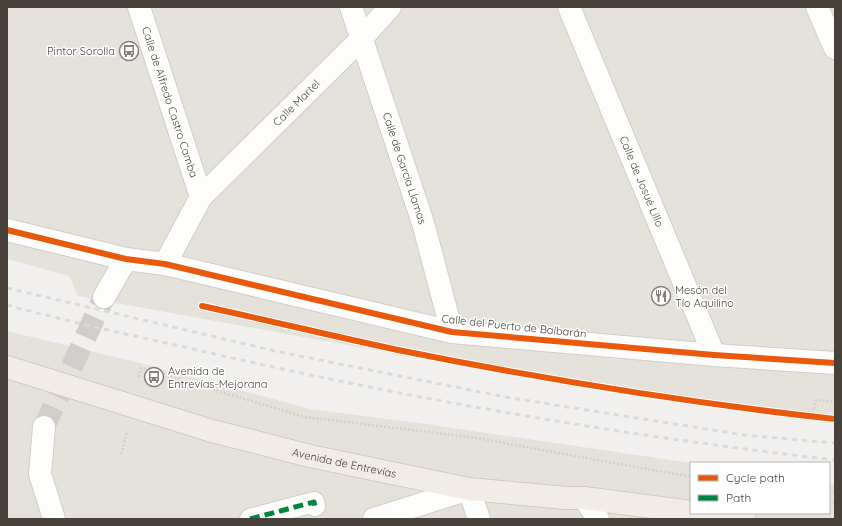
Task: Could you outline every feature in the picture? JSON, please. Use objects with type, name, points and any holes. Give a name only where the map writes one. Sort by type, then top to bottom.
[{"type":"main road","name":"Avenida de Entrevías","points":[[7,367],[212,431],[310,456],[469,489],[566,498],[584,498],[690,512]]},
{"type":"main road","points":[[708,514],[745,519]]},
{"type":"street","name":"Calle de Alfredo Castro Camba","points":[[139,7],[201,197]]},
{"type":"street","name":"Calle de García Llamas","points":[[351,7],[423,222],[452,332]]},
{"type":"street","name":"Calle Martel","points":[[165,264],[201,197],[362,38],[390,7]]},
{"type":"street","name":"Calle de Josué Lillo","points":[[569,7],[714,355]]},
{"type":"street","points":[[817,7],[835,48]]},
{"type":"street","name":"Calle del Puerto de Balbarán","points":[[7,230],[126,259],[165,264],[452,332],[714,355],[835,363]]},
{"type":"street","points":[[104,297],[126,259]]},
{"type":"street","points":[[44,427],[40,474],[54,519]]},
{"type":"street","points":[[374,519],[469,489],[479,519]]},
{"type":"street","points":[[584,498],[598,519]]},
{"type":"street","points":[[250,519],[314,502],[315,506]]},
{"type":"path","points":[[139,377],[141,368],[305,417],[477,438],[690,477]]},
{"type":"path","points":[[812,417],[816,400],[835,402]]},
{"type":"path","points":[[805,416],[820,418]]},
{"type":"path","points":[[121,454],[127,430]]},
{"type":"shaded area","points":[[7,7],[835,7],[835,418],[752,412],[479,369],[78,296],[69,276],[7,259]]},
{"type":"shaded area","points":[[7,331],[136,362],[310,409],[419,423],[690,463],[690,514],[830,514],[830,484],[835,485],[835,519],[7,519]]},
{"type":"tunnel","points":[[44,427],[104,297]]},
{"type":"railway","points":[[7,288],[275,351],[505,397],[744,435],[835,443]]},
{"type":"railway","points":[[7,305],[96,327],[265,365],[427,398],[508,413],[671,439],[835,460]]},
{"type":"marked path","points":[[250,519],[314,502],[315,506]]},
{"type":"cycle path","points":[[7,230],[126,259],[165,264],[452,332],[714,355],[835,363]]},
{"type":"cycle path","points":[[202,306],[398,350],[506,371],[725,406],[835,419]]},
{"type":"place","name":"Pintor Sorolla","points":[[129,51]]},
{"type":"place","name":"Mesón del Tío Aquilino","points":[[661,296]]},
{"type":"place","name":"Avenida de Entrevías-Mejorana","points":[[154,377]]}]
